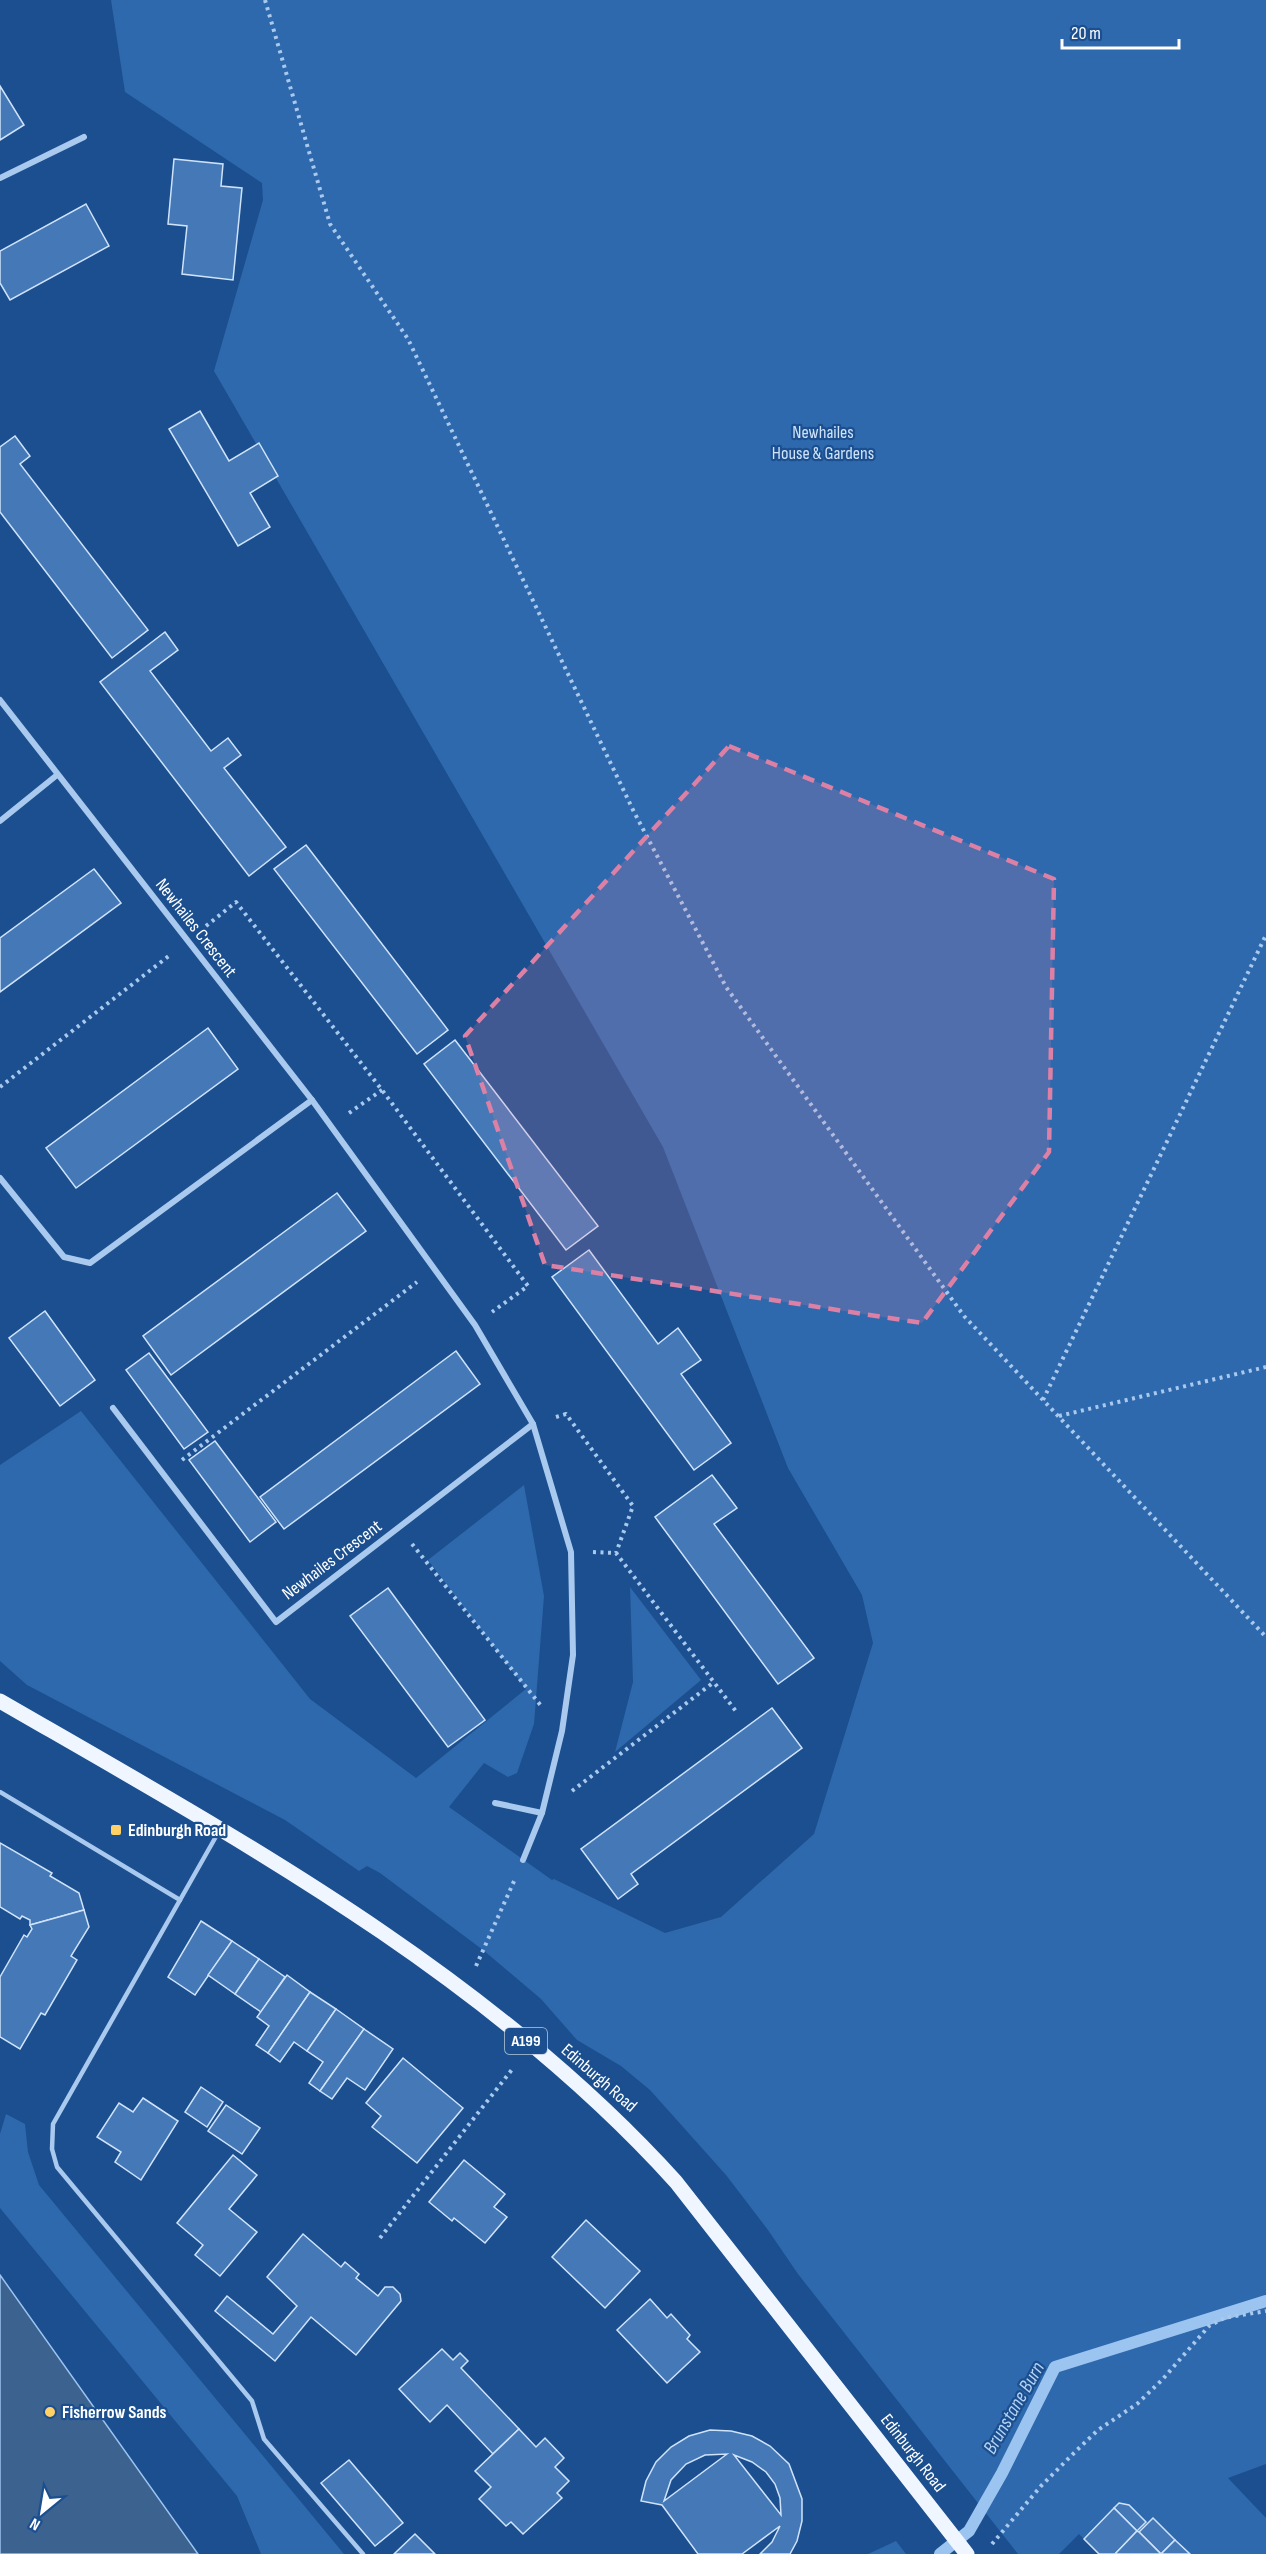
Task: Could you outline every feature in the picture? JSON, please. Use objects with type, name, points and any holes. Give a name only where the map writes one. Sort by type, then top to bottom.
[{"type":"main road","name":"Edinburgh Road","points":[[0,1701],[220,1828],[317,1889],[464,1991],[589,2092],[634,2135],[676,2182],[967,2554]]},
{"type":"street","points":[[0,178],[84,137]]},
{"type":"street","name":"Newhailes Crescent","points":[[0,700],[312,1100],[475,1325],[533,1424],[571,1552],[573,1654],[562,1731],[542,1814],[523,1860]]},
{"type":"street","points":[[0,821],[57,775]]},
{"type":"street","points":[[0,1178],[64,1257],[90,1263],[312,1100]]},
{"type":"street","name":"Newhailes Crescent","points":[[113,1408],[276,1622],[533,1424]]},
{"type":"street","points":[[495,1803],[542,1814]]},
{"type":"lane","points":[[0,1792],[180,1900]]},
{"type":"lane","points":[[220,1828],[53,2124],[52,2149],[57,2167],[252,2402],[264,2439],[363,2554]]},
{"type":"path","points":[[265,0],[330,224],[408,339],[633,810],[726,987],[964,1316],[1266,1637]]},
{"type":"path","points":[[0,1087],[236,902],[382,1090],[528,1286],[475,1325]]},
{"type":"path","points":[[1043,1400],[1266,935]]},
{"type":"path","points":[[331,1126],[382,1090]]},
{"type":"path","points":[[163,1474],[435,1268]]},
{"type":"path","points":[[1058,1416],[1266,1368]]},
{"type":"path","points":[[533,1424],[566,1414],[633,1506],[616,1553]]},
{"type":"path","points":[[399,1528],[562,1731]]},
{"type":"path","points":[[571,1552],[616,1553]]},
{"type":"path","points":[[616,1553],[738,1714]]},
{"type":"path","points":[[542,1814],[714,1682]]},
{"type":"path","points":[[464,1991],[523,1860]]},
{"type":"path","points":[[380,2238],[532,2046]]},
{"type":"path","points":[[991,2545],[1041,2486],[1098,2430],[1137,2404],[1162,2380],[1209,2326],[1224,2318],[1266,2311]]},
{"type":"highlighted area","points":[[729,746],[1054,879],[1049,1152],[922,1323],[545,1265],[465,1036]]},
{"type":"green space","name":"Newhailes House & Gardens","points":[[111,0],[1266,0],[1266,2464],[1228,2478],[1266,2518],[1266,2554],[1190,2554],[1153,2518],[1137,2531],[1146,2522],[1129,2505],[1119,2503],[1084,2539],[1079,2534],[1059,2554],[1018,2554],[798,2274],[726,2175],[650,2090],[621,2066],[577,2040],[541,1999],[483,1950],[380,1873],[367,1866],[359,1871],[285,1820],[27,1685],[0,1661],[0,1465],[81,1411],[310,1699],[416,1778],[526,1689],[428,1560],[524,1485],[544,1596],[534,1724],[517,1773],[508,1777],[484,1763],[449,1807],[552,1880],[665,1933],[721,1917],[814,1834],[873,1643],[862,1595],[788,1468],[663,1147],[214,371],[263,200],[262,183],[125,92]]},
{"type":"green space","points":[[630,1587],[701,1680],[615,1752],[633,1682]]},
{"type":"green space","points":[[6,2114],[25,2124],[28,2152],[39,2185],[344,2554],[261,2554],[237,2496],[0,2208],[0,2134]]},
{"type":"green space","points":[[896,2541],[906,2554],[868,2554]]},
{"type":"shaded area","name":"Fisherrow Sands","points":[[0,2275],[198,2554],[0,2554]]},
{"type":"building","points":[[0,86],[24,125],[0,140]]},
{"type":"building","points":[[174,159],[223,164],[221,186],[242,188],[233,280],[182,274],[187,226],[168,224]]},
{"type":"building","points":[[86,204],[109,246],[10,300],[0,283],[0,251]]},
{"type":"building","points":[[200,411],[229,461],[259,443],[278,476],[250,493],[270,527],[238,546],[169,429]]},
{"type":"building","points":[[15,436],[30,456],[20,464],[148,630],[112,658],[0,512],[0,447]]},
{"type":"building","points":[[165,632],[178,650],[150,671],[211,751],[228,738],[241,755],[224,768],[286,847],[249,876],[100,682]]},
{"type":"building","points":[[306,845],[448,1030],[417,1054],[274,869]]},
{"type":"building","points":[[94,869],[121,903],[0,992],[0,938]]},
{"type":"building","points":[[208,1028],[238,1069],[76,1188],[46,1148]]},
{"type":"building","points":[[455,1040],[598,1226],[566,1250],[424,1064]]},
{"type":"building","points":[[337,1193],[366,1231],[171,1375],[143,1336]]},
{"type":"building","points":[[589,1250],[658,1344],[678,1328],[701,1360],[681,1374],[731,1443],[694,1470],[552,1277]]},
{"type":"building","points":[[45,1311],[95,1380],[60,1406],[9,1338]]},
{"type":"building","points":[[456,1351],[480,1384],[284,1529],[260,1497]]},
{"type":"building","points":[[149,1353],[208,1432],[184,1449],[126,1370]]},
{"type":"building","points":[[215,1441],[276,1522],[250,1542],[189,1460]]},
{"type":"building","points":[[712,1475],[737,1508],[714,1524],[814,1658],[778,1684],[655,1517]]},
{"type":"building","points":[[388,1588],[485,1720],[448,1747],[350,1616]]},
{"type":"building","points":[[772,1708],[802,1748],[631,1874],[638,1884],[618,1899],[581,1849]]},
{"type":"building","points":[[0,1843],[52,1873],[50,1876],[79,1893],[84,1910],[30,1925],[30,1920],[22,1916],[20,1919],[0,1907]]},
{"type":"building","points":[[84,1910],[89,1927],[71,1956],[77,1960],[45,2015],[41,2013],[20,2049],[0,2037],[0,1977],[24,1935],[27,1937],[32,1929],[30,1925]]},
{"type":"building","points":[[201,1921],[232,1941],[195,1995],[168,1977]]},
{"type":"building","points":[[232,1941],[259,1959],[235,1994],[208,1975]]},
{"type":"building","points":[[259,1959],[285,1977],[261,2012],[235,1994]]},
{"type":"building","points":[[287,1975],[310,1992],[268,2053],[256,2045],[269,2026],[257,2017]]},
{"type":"building","points":[[310,1992],[336,2009],[307,2051],[294,2042],[280,2062],[268,2053]]},
{"type":"building","points":[[336,2009],[364,2029],[320,2091],[309,2083],[323,2062],[307,2051]]},
{"type":"building","points":[[364,2029],[393,2049],[365,2090],[347,2078],[332,2099],[320,2091]]},
{"type":"building","points":[[403,2058],[463,2108],[417,2163],[372,2127],[381,2116],[366,2103]]},
{"type":"building","points":[[201,2087],[223,2102],[207,2127],[185,2112]]},
{"type":"building","points":[[143,2098],[178,2121],[141,2180],[115,2162],[121,2152],[97,2137],[119,2103],[133,2112]]},
{"type":"building","points":[[226,2105],[260,2128],[242,2154],[208,2131]]},
{"type":"building","points":[[233,2155],[257,2175],[229,2209],[257,2232],[220,2276],[195,2255],[203,2245],[177,2223]]},
{"type":"building","points":[[464,2160],[505,2194],[494,2207],[507,2217],[485,2243],[454,2218],[452,2221],[429,2202]]},
{"type":"building","points":[[586,2220],[640,2271],[605,2308],[552,2257]]},
{"type":"building","points":[[303,2234],[341,2267],[345,2262],[359,2274],[356,2278],[378,2296],[385,2287],[393,2287],[400,2294],[401,2301],[356,2355],[311,2317],[275,2361],[215,2311],[227,2296],[273,2334],[297,2306],[267,2277]]},
{"type":"building","points":[[650,2299],[667,2318],[671,2314],[690,2335],[687,2339],[700,2352],[667,2383],[617,2330]]},
{"type":"building","points":[[442,2349],[453,2360],[460,2353],[468,2361],[461,2368],[519,2429],[493,2454],[447,2405],[430,2422],[399,2389]]},
{"type":"building","points":[[519,2429],[536,2447],[545,2438],[564,2458],[555,2467],[569,2481],[557,2493],[562,2498],[523,2534],[511,2522],[506,2526],[479,2499],[491,2487],[475,2471]]},
{"type":"building","points":[[710,2430],[731,2431],[752,2436],[770,2446],[789,2464],[802,2499],[802,2521],[797,2541],[790,2554],[760,2554],[772,2542],[780,2526],[742,2554],[698,2554],[662,2505],[641,2501],[646,2481],[656,2462],[671,2447],[689,2436]],"holes":[[[727,2454],[664,2501],[671,2480],[686,2464],[705,2455]],[[734,2455],[752,2462],[766,2472],[775,2484],[780,2498],[781,2515]]]},
{"type":"building","points":[[349,2460],[403,2523],[375,2546],[321,2483]]},
{"type":"building","points":[[1119,2503],[1129,2505],[1146,2522],[1137,2531],[1114,2508]]},
{"type":"building","points":[[1114,2508],[1137,2531],[1115,2554],[1099,2554],[1084,2539]]},
{"type":"building","points":[[1153,2518],[1175,2540],[1161,2554],[1139,2532]]},
{"type":"building","points":[[1137,2531],[1139,2532],[1161,2554],[1115,2554]]},
{"type":"building","points":[[415,2534],[435,2554],[394,2554]]},
{"type":"building","points":[[1175,2540],[1190,2554],[1161,2554]]},
{"type":"waterway","name":"Brunstane Burn","points":[[940,2554],[969,2531],[1002,2473],[1055,2367],[1266,2301]]},
{"type":"place","name":"Edinburgh Road","points":[[116,1830]]},
{"type":"place","name":"Fisherrow Sands","points":[[50,2412]]}]
